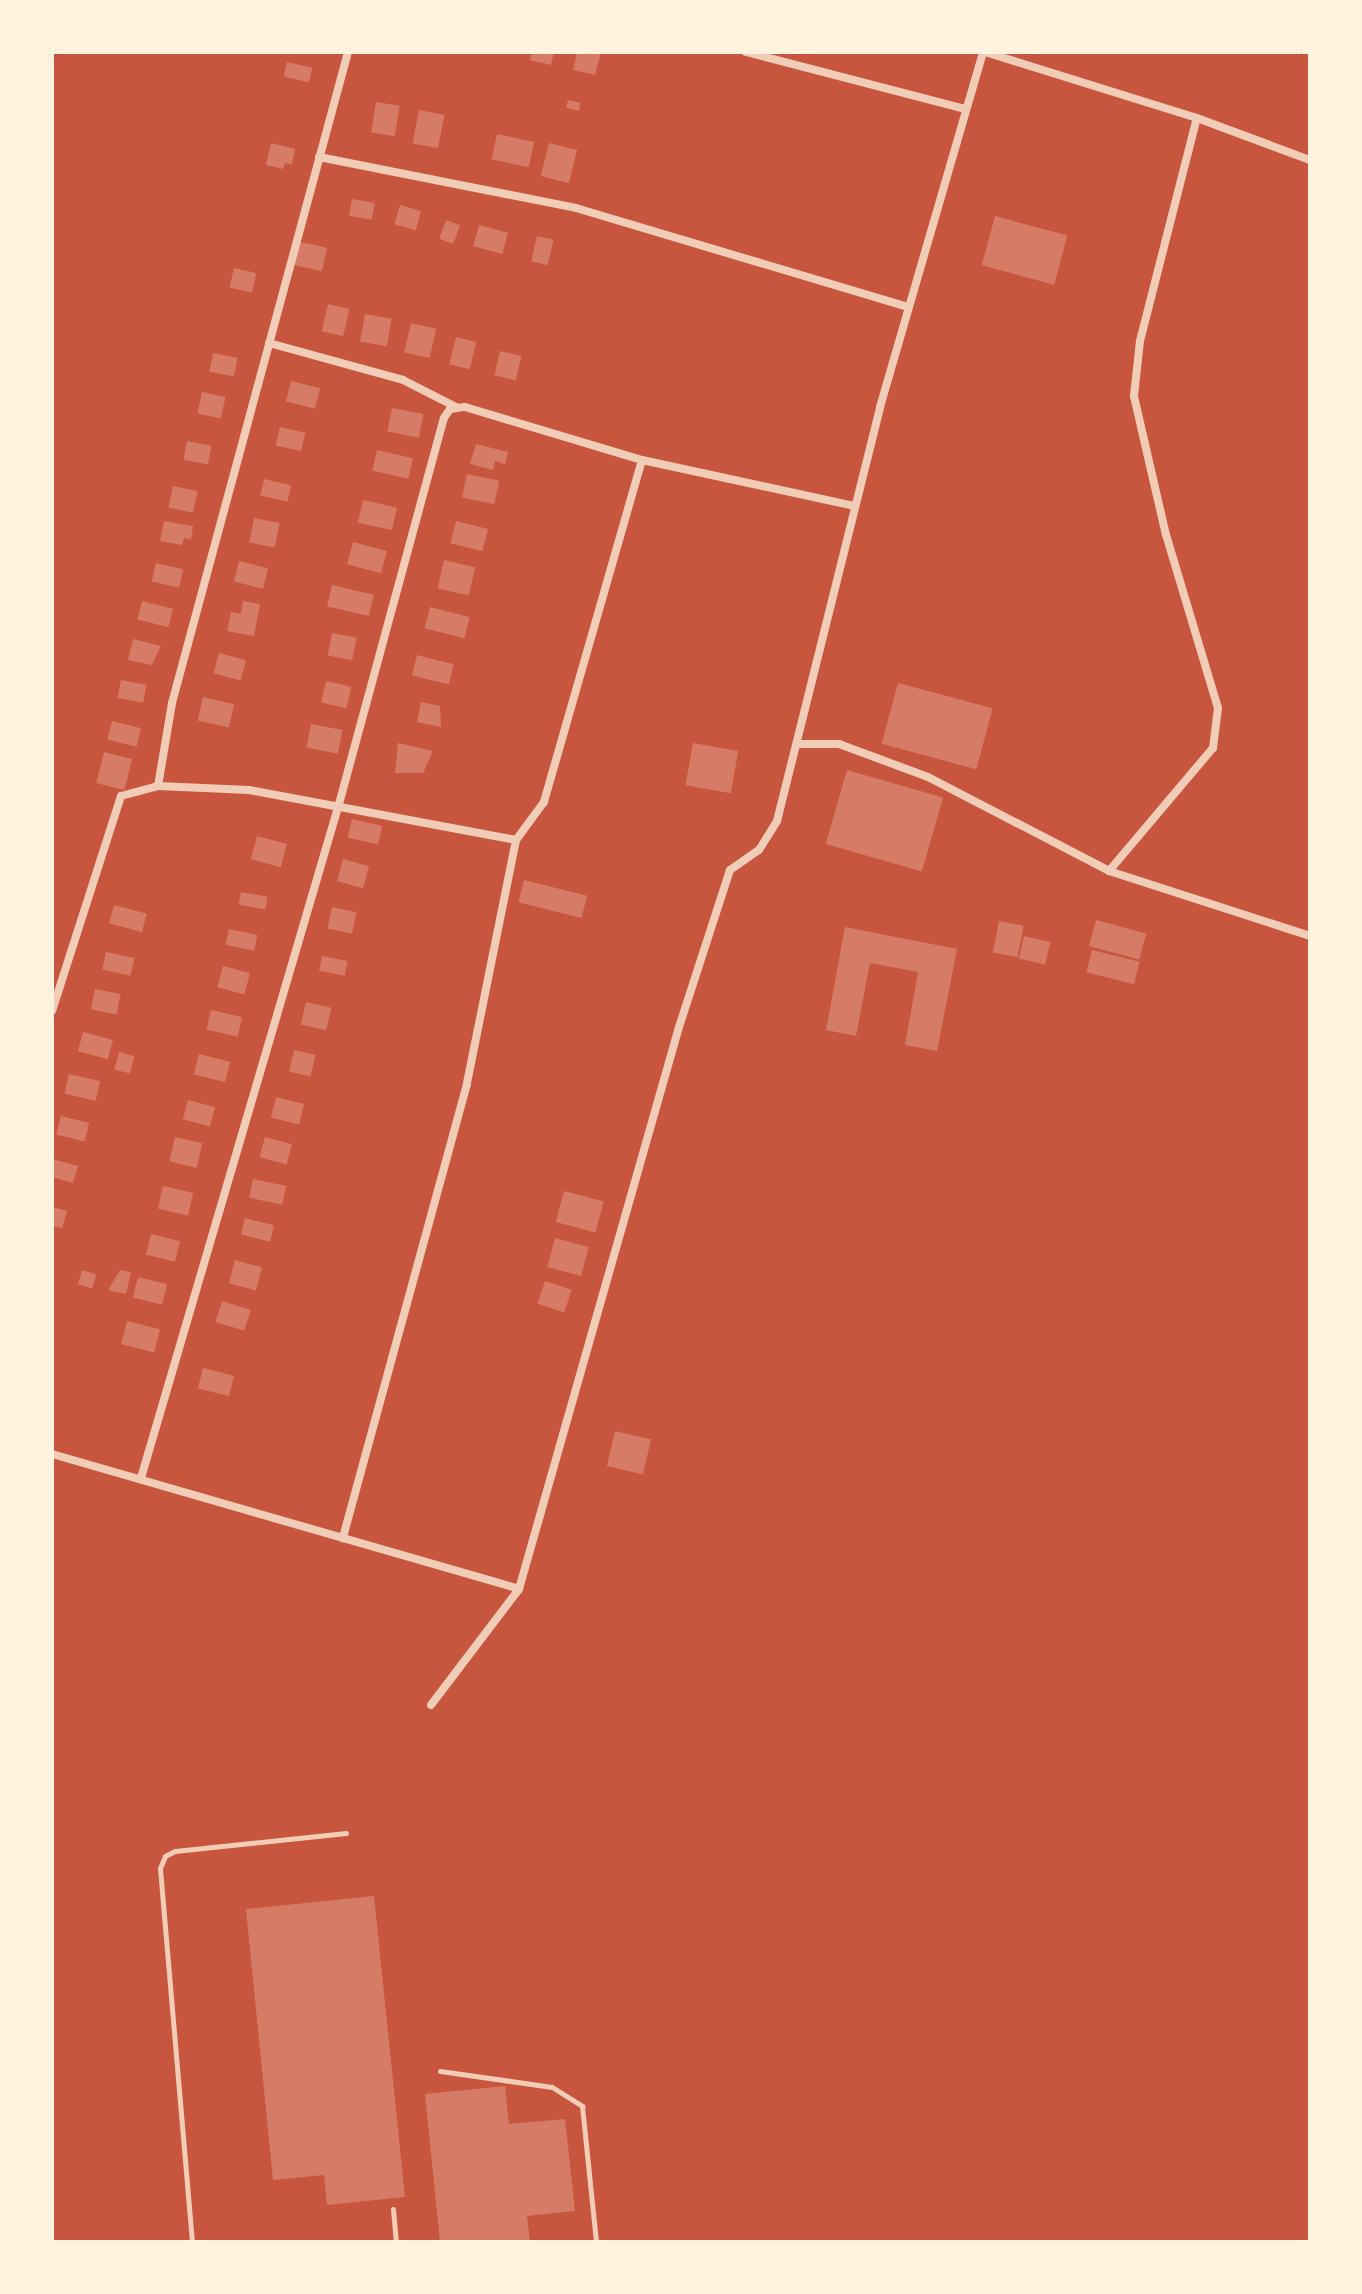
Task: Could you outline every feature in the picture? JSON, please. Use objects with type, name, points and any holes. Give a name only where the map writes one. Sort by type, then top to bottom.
[{"type":"street","points":[[158,786],[172,703],[348,52]]},
{"type":"street","points":[[746,52],[965,109]]},
{"type":"street","points":[[431,1705],[519,1589],[697,970],[730,870],[759,850],[777,821],[855,506],[965,109],[984,52],[1197,118],[1310,160]]},
{"type":"street","points":[[1109,871],[1213,748],[1220,722],[1158,508],[1134,396],[1140,341],[1197,118]]},
{"type":"street","points":[[319,157],[576,208],[909,307]]},
{"type":"street","points":[[269,343],[403,380],[456,407],[642,460],[855,506]]},
{"type":"street","points":[[141,1478],[339,804],[444,418],[456,407]]},
{"type":"street","points":[[343,1538],[467,1084],[516,840],[544,802],[642,460]]},
{"type":"street","points":[[798,744],[839,744],[928,777],[1109,871],[1310,936]]},
{"type":"street","points":[[52,1011],[121,796],[158,786],[249,790],[277,799],[339,804],[516,840]]},
{"type":"street","points":[[52,1454],[519,1589]]},
{"type":"lane","points":[[192,2242],[160,1868],[165,1856],[175,1851],[346,1833]]},
{"type":"lane","points":[[440,2071],[552,2087],[582,2106],[596,2242]]},
{"type":"lane","points":[[393,2209],[396,2242]]},
{"type":"building","points":[[532,52],[554,52],[551,65],[530,60]]},
{"type":"building","points":[[577,52],[601,52],[595,75],[573,70]]},
{"type":"building","points":[[287,62],[312,68],[309,82],[284,77]]},
{"type":"building","points":[[568,100],[581,103],[579,111],[566,108]]},
{"type":"building","points":[[376,102],[400,106],[395,136],[371,133]]},
{"type":"building","points":[[419,110],[445,115],[438,148],[413,143]]},
{"type":"building","points":[[497,134],[534,142],[529,167],[492,159]]},
{"type":"building","points":[[271,143],[295,149],[292,164],[285,163],[283,169],[266,165]]},
{"type":"building","points":[[549,143],[577,150],[569,183],[541,176]]},
{"type":"building","points":[[352,199],[375,203],[372,220],[349,216]]},
{"type":"building","points":[[400,205],[421,211],[416,230],[394,224]]},
{"type":"building","points":[[995,216],[1067,235],[1054,285],[982,265]]},
{"type":"building","points":[[446,220],[460,225],[453,244],[439,239]]},
{"type":"building","points":[[479,225],[508,233],[502,254],[473,246]]},
{"type":"building","points":[[537,236],[554,240],[548,265],[531,261]]},
{"type":"building","points":[[297,241],[327,248],[322,271],[292,264]]},
{"type":"building","points":[[234,268],[256,273],[252,293],[230,287]]},
{"type":"building","points":[[328,304],[349,309],[343,336],[322,331]]},
{"type":"building","points":[[365,314],[392,319],[387,346],[360,342]]},
{"type":"building","points":[[411,323],[436,329],[430,358],[404,352]]},
{"type":"building","points":[[456,337],[476,342],[470,369],[449,364]]},
{"type":"building","points":[[500,351],[521,356],[516,380],[494,375]]},
{"type":"building","points":[[213,353],[238,358],[234,376],[209,372]]},
{"type":"building","points":[[291,381],[320,388],[315,409],[286,401]]},
{"type":"building","points":[[202,392],[225,397],[221,419],[197,414]]},
{"type":"building","points":[[392,408],[423,414],[419,438],[387,432]]},
{"type":"building","points":[[280,427],[305,433],[301,451],[276,446]]},
{"type":"building","points":[[187,441],[212,446],[208,464],[183,460]]},
{"type":"building","points":[[476,444],[508,452],[505,464],[495,461],[493,470],[470,464]]},
{"type":"building","points":[[377,450],[413,458],[408,479],[372,470]]},
{"type":"building","points":[[467,474],[499,481],[494,504],[462,497]]},
{"type":"building","points":[[264,479],[291,485],[287,502],[260,496]]},
{"type":"building","points":[[173,486],[197,491],[193,513],[168,508]]},
{"type":"building","points":[[363,500],[397,508],[392,530],[358,522]]},
{"type":"building","points":[[254,518],[280,523],[275,548],[249,543]]},
{"type":"building","points":[[164,521],[193,526],[191,539],[184,538],[182,545],[160,541]]},
{"type":"building","points":[[456,521],[488,529],[482,551],[450,543]]},
{"type":"building","points":[[353,542],[387,551],[381,573],[347,564]]},
{"type":"building","points":[[444,560],[475,567],[469,595],[437,588]]},
{"type":"building","points":[[239,561],[268,568],[263,589],[234,581]]},
{"type":"building","points":[[156,563],[183,569],[179,588],[152,582]]},
{"type":"building","points":[[332,585],[374,595],[369,616],[327,606]]},
{"type":"building","points":[[142,601],[173,609],[168,627],[137,619]]},
{"type":"building","points":[[243,601],[260,604],[254,636],[227,631],[231,612],[241,614]]},
{"type":"building","points":[[430,607],[470,617],[464,638],[425,628]]},
{"type":"building","points":[[332,633],[357,638],[352,660],[328,656]]},
{"type":"building","points":[[133,639],[161,646],[152,665],[128,660]]},
{"type":"building","points":[[219,653],[246,660],[241,681],[214,673]]},
{"type":"building","points":[[417,655],[454,664],[449,685],[412,675]]},
{"type":"building","points":[[121,680],[147,685],[143,703],[118,698]]},
{"type":"building","points":[[326,681],[351,687],[346,708],[321,702]]},
{"type":"building","points":[[898,683],[993,708],[976,769],[882,744]]},
{"type":"building","points":[[203,697],[234,704],[229,728],[198,720]]},
{"type":"building","points":[[421,702],[440,706],[441,727],[417,722]]},
{"type":"building","points":[[112,721],[141,728],[137,747],[107,739]]},
{"type":"building","points":[[311,724],[342,730],[338,754],[306,748]]},
{"type":"building","points":[[398,743],[433,751],[423,773],[395,773]]},
{"type":"building","points":[[693,743],[738,751],[731,793],[686,785]]},
{"type":"building","points":[[104,752],[132,759],[124,790],[96,783]]},
{"type":"building","points":[[847,770],[943,798],[922,872],[826,844]]},
{"type":"building","points":[[352,819],[382,826],[378,844],[348,838]]},
{"type":"building","points":[[257,836],[287,844],[281,867],[251,859]]},
{"type":"building","points":[[343,859],[369,866],[363,888],[337,881]]},
{"type":"building","points":[[524,880],[587,896],[582,918],[518,902]]},
{"type":"building","points":[[241,892],[268,897],[265,909],[239,905]]},
{"type":"building","points":[[114,905],[147,914],[142,932],[109,923]]},
{"type":"building","points":[[332,907],[356,912],[352,934],[327,929]]},
{"type":"building","points":[[1096,920],[1146,933],[1139,960],[1089,946]]},
{"type":"building","points":[[999,921],[1024,926],[1017,957],[993,952]]},
{"type":"building","points":[[845,927],[957,949],[937,1051],[905,1045],[918,972],[870,963],[856,1036],[826,1030]]},
{"type":"building","points":[[229,929],[257,935],[254,951],[226,945]]},
{"type":"building","points":[[1024,936],[1050,942],[1045,964],[1019,958]]},
{"type":"building","points":[[1092,950],[1140,962],[1134,984],[1086,972]]},
{"type":"building","points":[[106,952],[134,958],[131,976],[102,970]]},
{"type":"building","points":[[322,956],[348,961],[345,976],[319,971]]},
{"type":"building","points":[[223,966],[250,973],[244,994],[217,987]]},
{"type":"building","points":[[95,989],[121,994],[117,1015],[91,1010]]},
{"type":"building","points":[[306,1002],[331,1008],[326,1030],[301,1024]]},
{"type":"building","points":[[211,1010],[242,1017],[238,1037],[207,1029]]},
{"type":"building","points":[[83,1032],[113,1040],[108,1059],[78,1051]]},
{"type":"building","points":[[294,1050],[315,1055],[310,1076],[289,1071]]},
{"type":"building","points":[[119,1052],[134,1056],[130,1074],[114,1069]]},
{"type":"building","points":[[199,1054],[230,1062],[225,1082],[194,1074]]},
{"type":"building","points":[[69,1074],[100,1081],[96,1101],[65,1093]]},
{"type":"building","points":[[276,1097],[304,1104],[299,1124],[271,1117]]},
{"type":"building","points":[[188,1100],[215,1107],[210,1127],[183,1119]]},
{"type":"building","points":[[61,1116],[89,1123],[85,1141],[56,1134]]},
{"type":"building","points":[[175,1137],[202,1143],[197,1168],[169,1161]]},
{"type":"building","points":[[265,1137],[292,1144],[287,1165],[260,1157]]},
{"type":"building","points":[[52,1159],[78,1166],[73,1183],[52,1177]]},
{"type":"building","points":[[253,1179],[286,1186],[282,1205],[249,1198]]},
{"type":"building","points":[[163,1186],[193,1193],[188,1215],[158,1208]]},
{"type":"building","points":[[564,1191],[604,1202],[595,1233],[556,1222]]},
{"type":"building","points":[[52,1207],[67,1211],[62,1228],[52,1226]]},
{"type":"building","points":[[245,1218],[274,1225],[270,1242],[241,1234]]},
{"type":"building","points":[[151,1234],[180,1241],[175,1262],[146,1254]]},
{"type":"building","points":[[555,1238],[589,1247],[581,1276],[547,1267]]},
{"type":"building","points":[[235,1260],[262,1267],[256,1290],[229,1283]]},
{"type":"building","points":[[82,1270],[96,1274],[92,1289],[78,1284]]},
{"type":"building","points":[[120,1270],[131,1272],[126,1294],[108,1290]]},
{"type":"building","points":[[138,1277],[167,1284],[162,1305],[133,1297]]},
{"type":"building","points":[[545,1281],[572,1290],[564,1312],[538,1304]]},
{"type":"building","points":[[222,1301],[251,1310],[244,1331],[216,1322]]},
{"type":"building","points":[[127,1321],[160,1329],[154,1353],[121,1344]]},
{"type":"building","points":[[203,1368],[234,1376],[229,1396],[198,1388]]},
{"type":"building","points":[[615,1431],[651,1439],[643,1474],[607,1466]]},
{"type":"building","points":[[374,1896],[405,2197],[327,2205],[324,2175],[273,2180],[246,1909]]},
{"type":"building","points":[[505,2086],[509,2124],[565,2119],[575,2211],[527,2216],[530,2242],[440,2242],[425,2094]]}]
